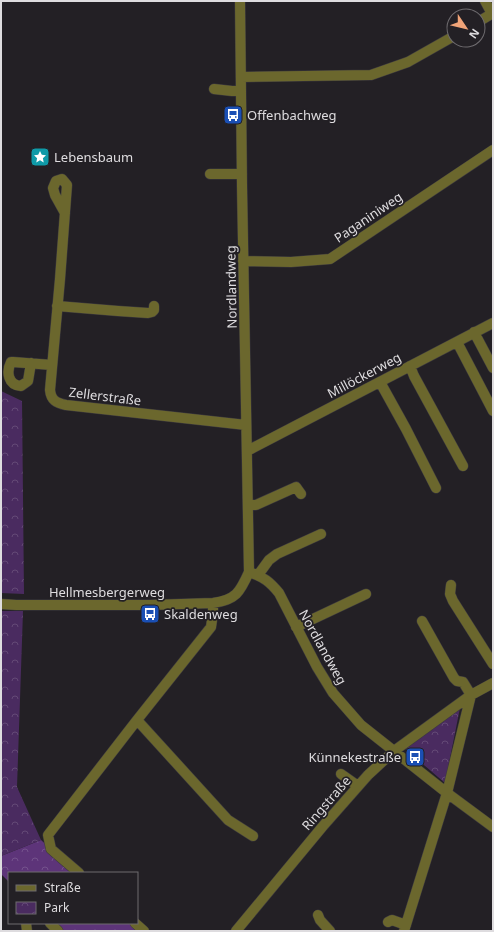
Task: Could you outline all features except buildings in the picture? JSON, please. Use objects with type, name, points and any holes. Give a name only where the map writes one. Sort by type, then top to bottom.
[{"type":"street","name":"Nordlandweg","points":[[213,603],[222,602],[232,598],[254,574],[248,505],[246,425],[240,1]]},
{"type":"street","points":[[485,1],[492,13]]},
{"type":"street","points":[[241,76],[371,75],[408,62],[446,41]]},
{"type":"street","points":[[214,89],[232,91],[241,90]]},
{"type":"street","name":"Paganiniweg","points":[[243,261],[291,262],[330,259],[493,150]]},
{"type":"street","points":[[210,174],[242,174]]},
{"type":"street","name":"Zellerstraße","points":[[65,213],[50,390],[54,401],[66,406],[246,425]]},
{"type":"street","points":[[57,306],[148,313],[154,310],[154,306]]},
{"type":"street","name":"Millöckerweg","points":[[247,451],[493,323]]},
{"type":"street","points":[[474,332],[493,368]]},
{"type":"street","points":[[457,342],[493,411]]},
{"type":"street","points":[[31,363],[52,365]]},
{"type":"street","points":[[410,366],[463,466]]},
{"type":"street","points":[[380,382],[436,488]]},
{"type":"street","points":[[248,505],[256,505],[296,487],[301,494]]},
{"type":"street","points":[[254,574],[277,554],[321,534]]},
{"type":"street","name":"Nordlandweg","points":[[254,574],[272,584],[279,594],[317,667],[333,693],[361,725],[493,828]]},
{"type":"street","points":[[451,585],[450,594],[453,601],[493,664]]},
{"type":"street","points":[[296,627],[366,594]]},
{"type":"street","points":[[78,872],[52,849],[48,835],[211,627],[213,603]]},
{"type":"street","name":"Hellmesbergerweg","points":[[1,604],[142,605],[213,603]]},
{"type":"street","points":[[388,922],[392,920],[405,928],[447,793],[471,695],[463,682],[454,678],[422,621]]},
{"type":"street","name":"Ringstraße","points":[[236,931],[323,826],[368,775],[394,751],[471,695],[493,683]]},
{"type":"street","points":[[137,720],[228,820],[253,836]]},
{"type":"street","points":[[341,774],[358,786]]},
{"type":"street","points":[[318,914],[320,920],[330,931]]},
{"type":"street","points":[[136,924],[144,931]]},
{"type":"green space","points":[[1,391],[22,401],[24,594],[1,593]]},
{"type":"green space","points":[[1,611],[23,611],[17,787],[41,840],[1,856]]},
{"type":"green space","points":[[460,708],[445,783],[404,748]]},
{"type":"green space","points":[[41,840],[76,872],[8,872],[8,881],[1,874],[1,856]]},
{"type":"green space","points":[[55,924],[131,924],[139,931],[62,931]]},
{"type":"place","name":"Offenbachweg","points":[[233,115]]},
{"type":"place","name":"Lebensbaum","points":[[40,157]]},
{"type":"place","name":"Skaldenweg","points":[[150,614]]},
{"type":"place","name":"Künnekestraße","points":[[415,757]]}]
